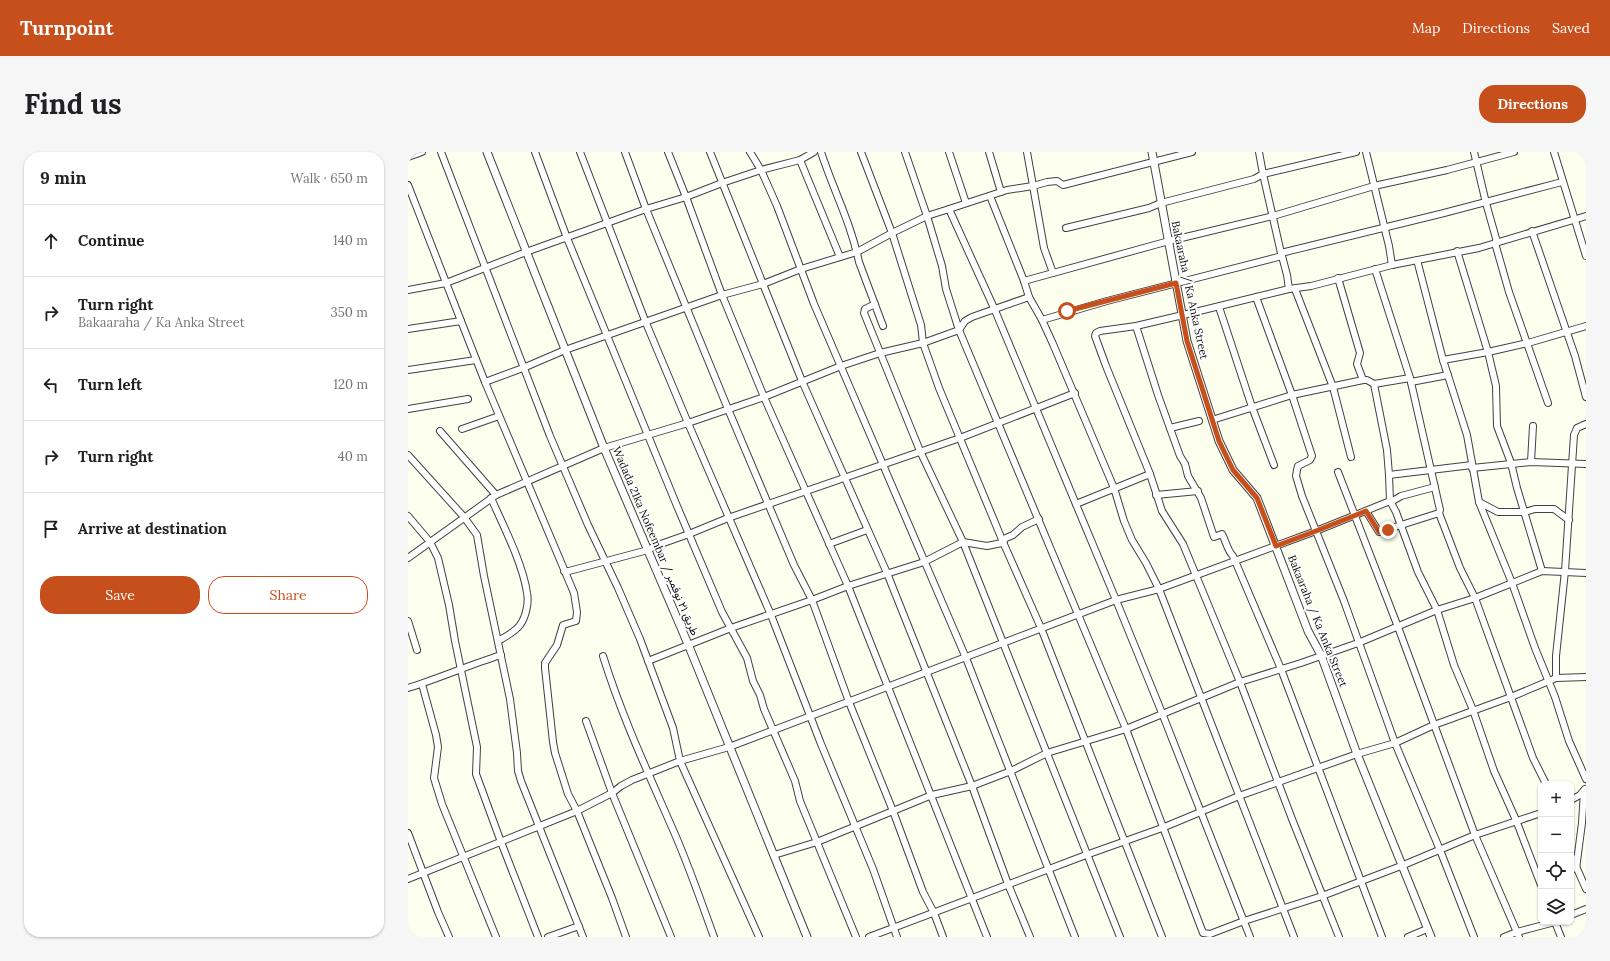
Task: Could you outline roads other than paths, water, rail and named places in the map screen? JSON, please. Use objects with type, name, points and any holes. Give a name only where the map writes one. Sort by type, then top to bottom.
[{"type":"street","points":[[408,157],[422,152]]},
{"type":"street","points":[[441,152],[523,368],[562,465],[634,625],[673,728],[680,761],[759,937]]},
{"type":"street","name":"Wadada 21ka Nofeembar / طريق ٢١ نوفمبر","points":[[487,152],[604,448],[688,644],[807,937]]},
{"type":"street","points":[[535,152],[567,238],[689,534],[722,612],[747,658],[753,681],[795,782],[800,801],[816,842],[856,937]]},
{"type":"street","points":[[580,152],[646,323],[728,518],[771,615],[810,716],[873,869],[897,937]]},
{"type":"street","points":[[626,152],[646,209],[686,309],[768,504],[812,600],[849,702],[893,810],[923,892],[944,937]]},
{"type":"street","points":[[668,152],[722,295],[764,397],[848,586],[987,937]]},
{"type":"street","points":[[710,152],[802,381],[887,573],[972,786],[1008,884],[1030,937]]},
{"type":"street","points":[[750,152],[761,170],[777,206],[814,304],[966,658],[1075,937]]},
{"type":"street","points":[[408,290],[446,283],[526,252],[646,209],[686,197],[761,170],[800,160],[814,152]]},
{"type":"street","points":[[821,152],[844,211],[857,252],[858,262],[883,326]]},
{"type":"street","points":[[861,152],[892,233],[922,325],[923,342],[939,388],[1003,542],[1041,628],[1162,937]]},
{"type":"street","points":[[904,152],[927,216],[942,266],[947,293],[959,330],[1126,729],[1162,828],[1204,935],[1322,896],[1401,866],[1475,835],[1516,820],[1538,815]]},
{"type":"street","points":[[949,152],[966,203]]},
{"type":"street","points":[[989,152],[1001,192]]},
{"type":"street","points":[[1027,152],[1044,248],[1052,273]]},
{"type":"street","name":"Bakaaraha / Ka Anka Street","points":[[1152,152],[1187,341],[1219,441],[1228,461],[1257,498],[1308,631],[1321,654],[1357,754],[1431,937]]},
{"type":"street","points":[[485,382],[565,350],[686,309],[722,295],[763,284],[857,252],[927,216],[966,203],[1001,192],[1048,182],[1057,181],[1063,184],[1192,152]]},
{"type":"street","points":[[1259,152],[1281,255],[1287,275],[1333,388],[1351,457]]},
{"type":"street","points":[[1066,228],[1148,208],[1161,203],[1254,179],[1263,174],[1356,152]]},
{"type":"street","points":[[1366,152],[1392,265]]},
{"type":"street","points":[[1474,152],[1509,292],[1548,403]]},
{"type":"street","points":[[1024,281],[1169,241],[1273,216],[1374,186],[1447,170],[1514,152]]},
{"type":"street","points":[[1554,152],[1586,256]]},
{"type":"street","points":[[800,160],[840,257]]},
{"type":"street","points":[[1042,320],[1107,300],[1562,182]]},
{"type":"street","points":[[408,185],[476,360],[575,597],[577,612],[576,621],[563,625],[557,645],[545,663],[554,753],[568,794],[577,811],[626,937]]},
{"type":"street","points":[[990,196],[1029,297],[1042,320],[1075,393],[1114,488],[1124,521],[1132,540],[1146,563],[1158,589],[1294,937]]},
{"type":"street","points":[[949,209],[994,308],[1116,600],[1250,937]]},
{"type":"street","points":[[1339,937],[1240,682],[1183,544],[1167,522],[1162,511],[1150,474],[1106,366],[1095,336],[1096,333],[1100,331],[1136,326],[1392,265],[1457,251],[1479,248],[1586,216]]},
{"type":"street","points":[[1532,231],[1567,331],[1586,397]]},
{"type":"street","points":[[1457,251],[1488,352],[1496,386],[1497,426],[1511,463],[1542,571]]},
{"type":"street","points":[[1417,260],[1443,360],[1467,435],[1479,502],[1512,583],[1549,682],[1569,742],[1586,779]]},
{"type":"street","points":[[1375,269],[1411,380],[1432,470],[1440,510],[1439,513],[1460,568],[1475,598],[1533,758],[1544,781]]},
{"type":"street","points":[[1338,278],[1360,353],[1357,364],[1363,380]]},
{"type":"street","points":[[408,558],[494,496],[526,480],[604,448],[688,423],[764,397],[841,366],[880,353],[923,342],[959,330],[964,321],[994,308],[1029,297]]},
{"type":"street","points":[[1256,298],[1312,456],[1310,460],[1298,466],[1296,476],[1302,496],[1333,573],[1395,743],[1440,850],[1474,937]]},
{"type":"street","points":[[874,304],[865,309],[864,313],[920,451],[963,542],[1086,855],[1120,937]]},
{"type":"street","points":[[1219,306],[1252,407],[1274,466]]},
{"type":"street","points":[[408,329],[461,321]]},
{"type":"street","points":[[1136,326],[1170,428],[1180,456],[1185,464],[1188,476],[1198,491],[1214,536],[1222,534],[1281,669],[1382,937]]},
{"type":"street","points":[[1443,360],[1528,343],[1586,326]]},
{"type":"street","points":[[408,370],[476,360]]},
{"type":"street","points":[[1212,420],[1292,396],[1333,388],[1363,380],[1367,380],[1374,384],[1448,375]]},
{"type":"street","points":[[1374,384],[1387,450],[1391,501],[1418,572],[1437,610],[1454,664],[1473,710],[1494,771],[1516,820],[1538,877]]},
{"type":"street","points":[[564,571],[569,571],[648,550],[728,518],[806,490],[884,465],[960,438],[1075,393]]},
{"type":"street","points":[[408,408],[468,399]]},
{"type":"street","points":[[462,429],[499,416]]},
{"type":"street","points":[[1170,428],[1199,421]]},
{"type":"street","points":[[1556,678],[1556,656],[1565,571],[1574,435],[1577,428],[1586,424]]},
{"type":"street","points":[[1531,462],[1533,426]]},
{"type":"street","points":[[440,431],[494,496],[523,574],[527,593],[526,606],[521,624],[512,633],[498,641]]},
{"type":"street","points":[[408,455],[464,517],[477,535],[484,576],[510,699],[518,771],[524,792],[538,828],[583,937]]},
{"type":"street","points":[[1389,475],[1511,463],[1531,462],[1586,464]]},
{"type":"street","points":[[1338,472],[1398,626],[1475,835],[1518,934]]},
{"type":"street","points":[[1076,504],[1150,474]]},
{"type":"street","points":[[408,879],[538,828],[577,811],[612,793],[622,786],[680,761],[729,747],[889,688],[1116,600],[1158,589],[1195,576],[1316,531],[1354,514],[1366,511],[1401,496],[1435,487]]},
{"type":"street","points":[[1156,495],[1198,491]]},
{"type":"street","points":[[1479,502],[1498,512],[1524,512],[1535,509],[1554,510],[1569,520]]},
{"type":"street","points":[[1366,511],[1379,532],[1400,524],[1439,513]]},
{"type":"street","points":[[408,516],[430,542],[438,558],[445,584],[460,668],[477,747],[476,774],[538,937]]},
{"type":"street","points":[[648,661],[688,644],[848,586],[924,562],[963,542],[987,546],[1002,543],[1006,538],[1013,535],[1022,526],[1038,519]]},
{"type":"street","points":[[829,544],[867,530]]},
{"type":"street","points":[[774,855],[816,842],[932,795],[972,786],[1011,771],[1047,753],[1126,729],[1240,682],[1358,642],[1437,610],[1475,598],[1542,571],[1586,573]]},
{"type":"street","points":[[408,621],[417,650]]},
{"type":"street","points":[[408,688],[450,674],[460,668],[501,655]]},
{"type":"street","points":[[603,656],[612,686],[648,774],[671,824],[714,937]]},
{"type":"street","points":[[868,937],[1162,828],[1239,796],[1357,754],[1395,743],[1434,725],[1511,697],[1556,678],[1586,677]]},
{"type":"street","points":[[422,684],[438,747],[434,778],[442,804],[496,937]]},
{"type":"street","points":[[586,721],[612,793],[671,937]]},
{"type":"street","points":[[1574,798],[1580,795],[1585,789]]},
{"type":"street","points":[[1576,869],[1585,789]]},
{"type":"street","points":[[408,833],[449,937]]},
{"type":"street","points":[[1574,863],[1586,889]]},
{"type":"street","points":[[1574,914],[1586,909]]},
{"type":"street","points":[[1504,937],[1546,925]]},
{"type":"street","points":[[1556,925],[1561,937]]},
{"type":"street","points":[[548,937],[579,926]]},
{"type":"street","points":[[1408,937],[1427,929]]}]
